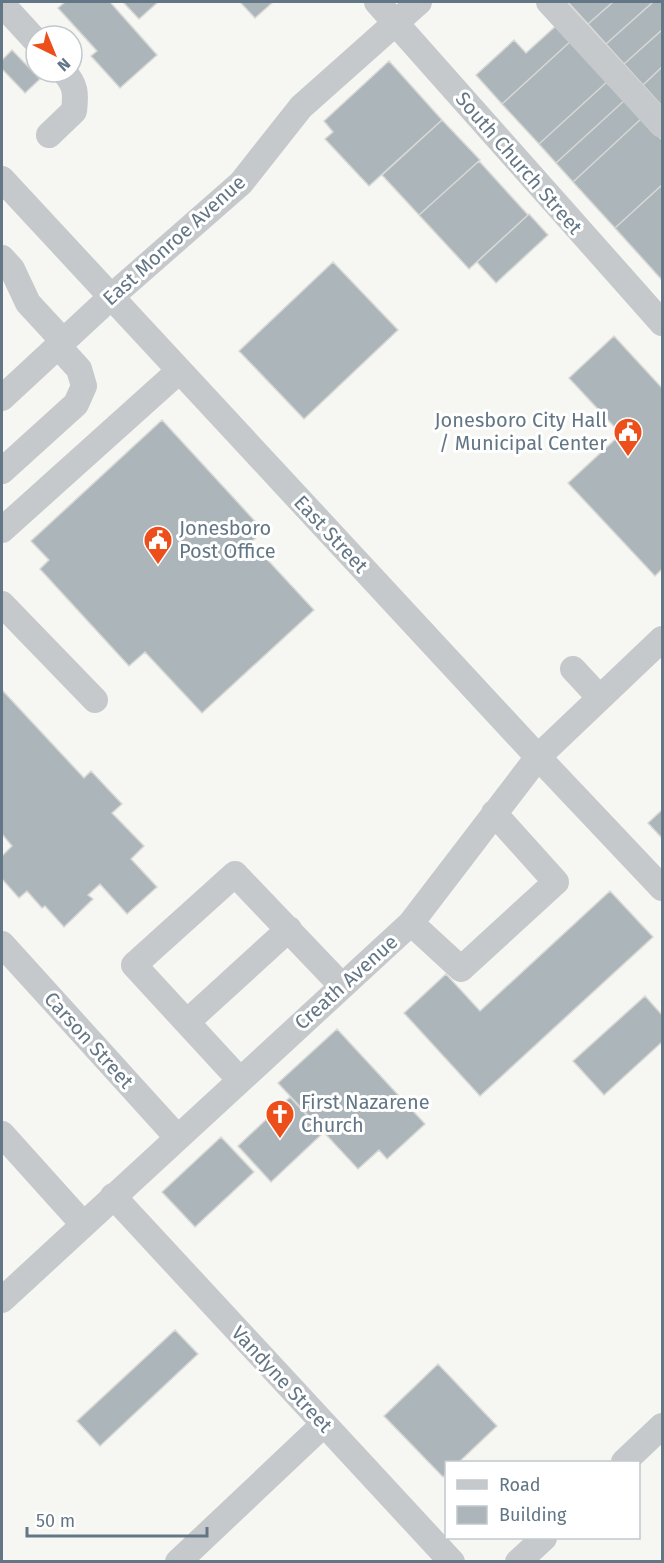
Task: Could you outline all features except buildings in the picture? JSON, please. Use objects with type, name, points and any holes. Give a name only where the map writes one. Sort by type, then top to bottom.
[{"type":"street","name":"South Church Street","points":[[377,2],[663,324]]},
{"type":"street","name":"East Monroe Avenue","points":[[2,398],[111,297],[241,183],[301,107],[419,2]]},
{"type":"street","points":[[549,2],[663,125]]},
{"type":"street","points":[[2,4],[24,29]]},
{"type":"street","points":[[49,135],[74,111],[76,96],[74,84]]},
{"type":"street","name":"East Street","points":[[2,179],[538,757],[663,888]]},
{"type":"street","points":[[2,258],[12,269],[28,303],[79,369],[84,386],[76,404],[2,471]]},
{"type":"street","points":[[2,530],[179,370]]},
{"type":"street","points":[[2,604],[95,700]]},
{"type":"street","name":"Creath Avenue","points":[[2,1300],[239,1079],[411,923],[538,757],[663,639]]},
{"type":"street","points":[[573,669],[600,698]]},
{"type":"street","points":[[411,923],[461,969],[556,882],[494,813]]},
{"type":"street","points":[[239,1079],[134,965],[235,874],[342,986]]},
{"type":"street","points":[[187,1022],[289,929]]},
{"type":"street","name":"Carson Street","points":[[2,944],[177,1137]]},
{"type":"street","points":[[2,1134],[83,1224]]},
{"type":"street","name":"Vandyne Street","points":[[113,1196],[452,1562]]},
{"type":"street","points":[[178,1562],[324,1424]]},
{"type":"street","points":[[625,1461],[663,1426]]},
{"type":"street","points":[[518,1562],[543,1539]]},
{"type":"place","name":"Jonesboro City Hall / Municipal Center","points":[[628,458]]},
{"type":"place","name":"Jonesboro Post Office","points":[[158,566]]},
{"type":"place","name":"First Nazarene Church","points":[[280,1140]]}]
